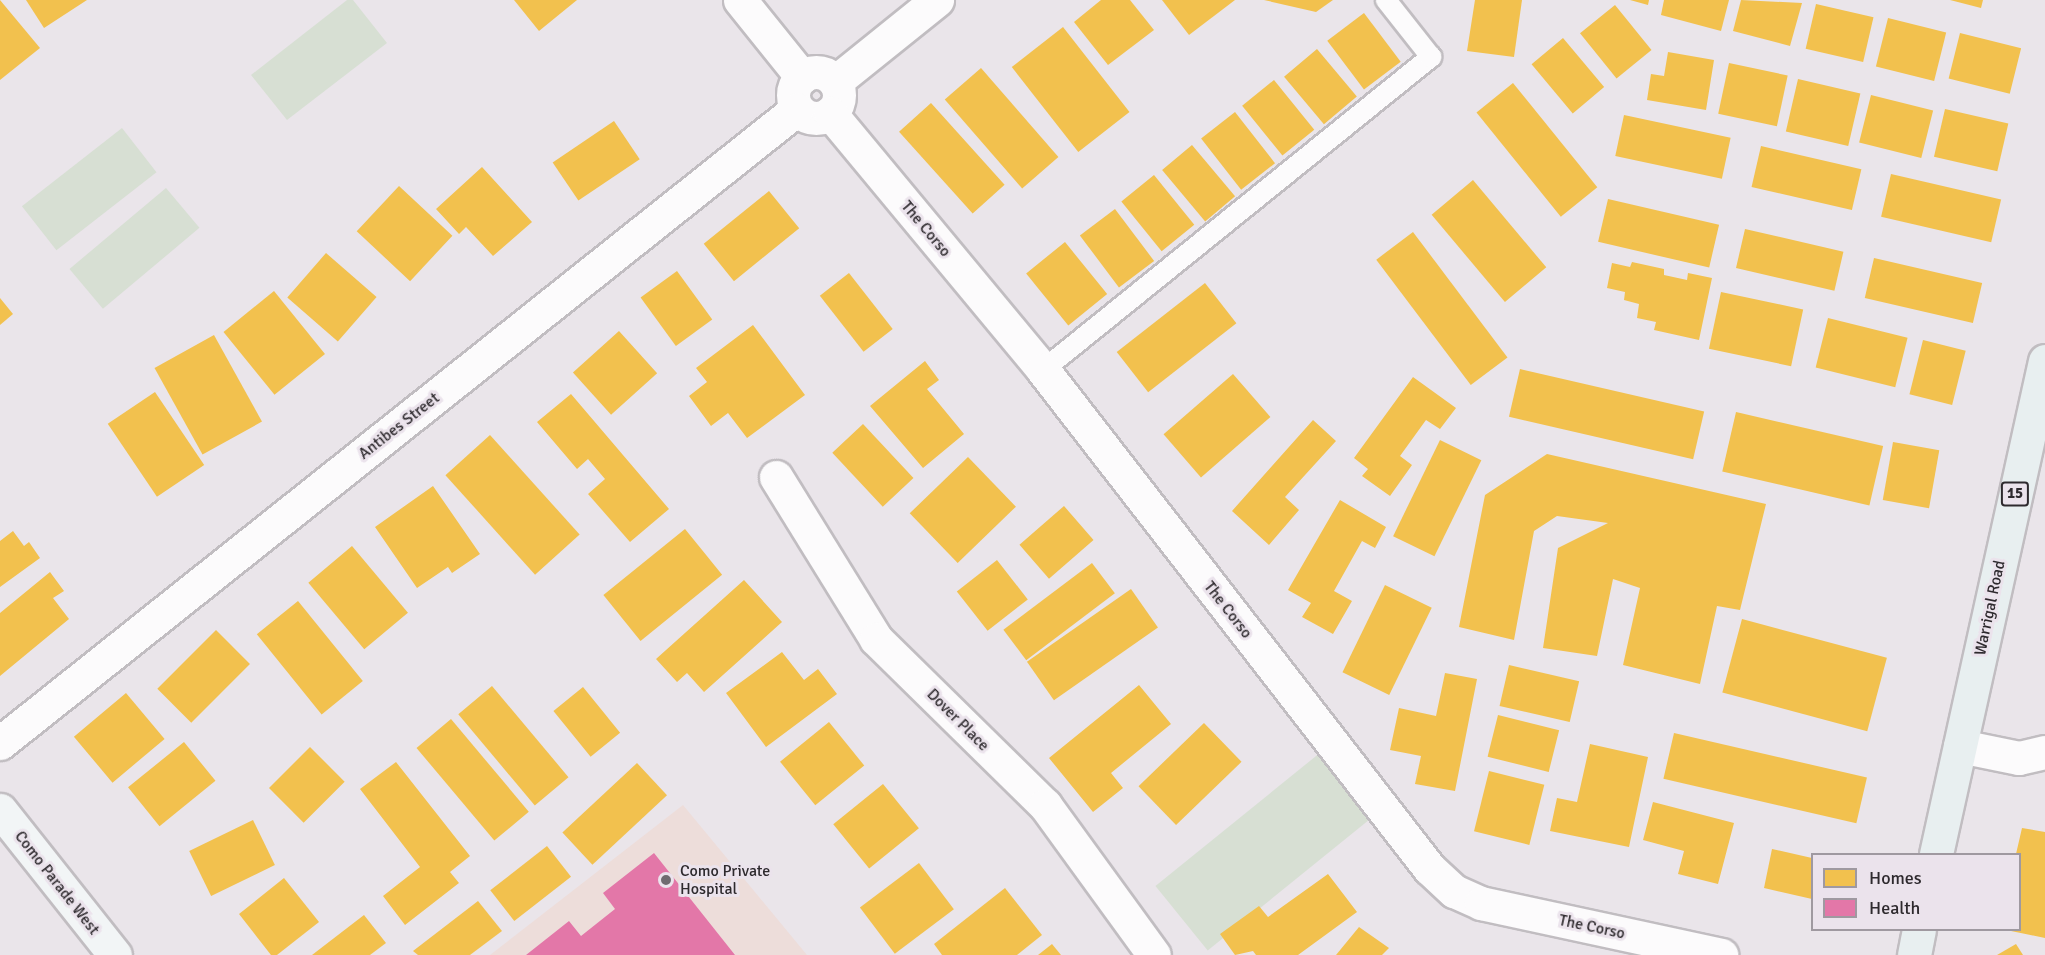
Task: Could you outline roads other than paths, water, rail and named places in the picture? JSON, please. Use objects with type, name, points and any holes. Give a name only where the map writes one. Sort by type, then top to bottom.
[{"type":"main road","name":"Warrigal Road","points":[[1936,853],[2045,361]]},
{"type":"main road","points":[[1914,955],[1919,931]]},
{"type":"street","points":[[740,0],[802,76]]},
{"type":"street","points":[[836,82],[937,0]]},
{"type":"street","points":[[824,73],[836,82],[840,96],[830,113],[816,118],[798,109],[793,95],[802,76],[824,73]]},
{"type":"street","name":"Antibes Street","points":[[0,743],[798,109]]},
{"type":"street","name":"The Corso","points":[[830,113],[1043,370],[1355,776],[1429,868],[1454,891],[1481,903],[1721,955]]},
{"type":"street","name":"Dover Place","points":[[776,477],[876,639],[1045,805],[1154,955]]},
{"type":"street","points":[[1960,746],[2019,758],[2045,752]]},
{"type":"street","name":"Como Parade West","points":[[0,810],[115,955]]},
{"type":"lane","points":[[1043,370],[1431,57],[1386,0]]},
{"type":"place","name":"Como Private Hospital","points":[[666,880]]}]
